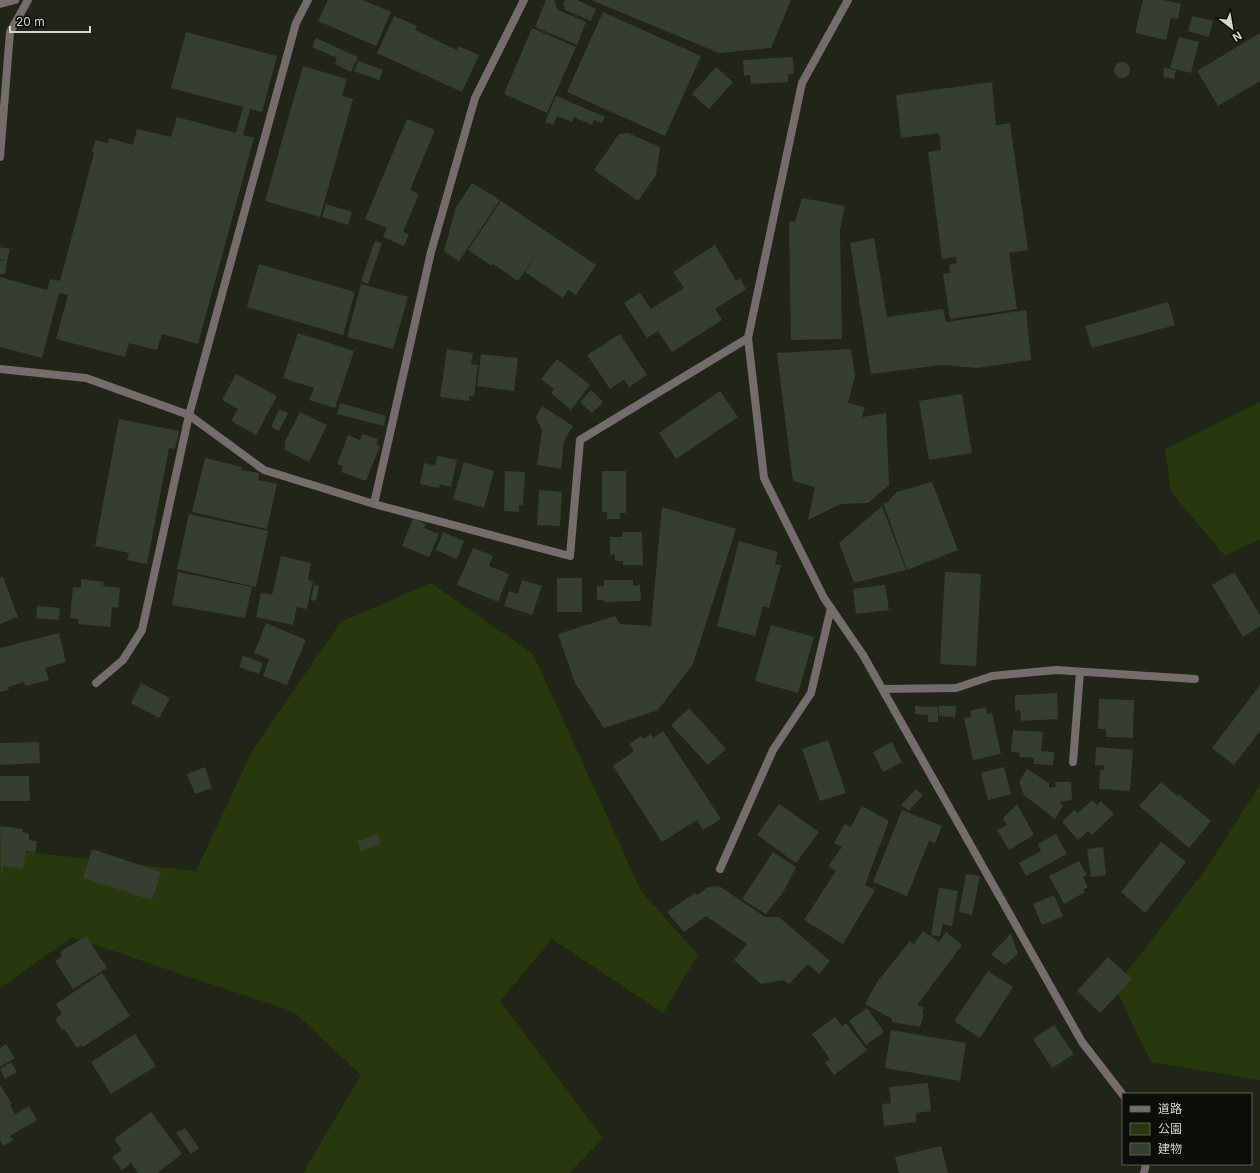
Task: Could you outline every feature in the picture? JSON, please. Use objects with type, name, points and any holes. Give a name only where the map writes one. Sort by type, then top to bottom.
[{"type":"street","points":[[0,4],[15,0]]},
{"type":"street","points":[[0,157],[10,32],[28,0]]},
{"type":"street","points":[[96,683],[123,660],[142,630],[189,415],[296,23],[308,0]]},
{"type":"street","points":[[374,504],[431,252],[475,98],[524,0]]},
{"type":"street","points":[[848,0],[802,83],[748,338],[764,478],[824,598],[863,655],[883,689],[1082,1042],[1122,1094]]},
{"type":"street","points":[[0,369],[86,378],[189,415],[264,470],[374,504],[570,556],[580,440],[748,338]]},
{"type":"street","points":[[720,869],[773,750],[811,693],[831,608]]},
{"type":"street","points":[[883,689],[956,688],[992,676],[1056,670],[1195,679]]},
{"type":"street","points":[[1073,762],[1080,672]]},
{"type":"green space","points":[[1260,402],[1260,539],[1225,556],[1171,492],[1165,449]]},
{"type":"green space","points":[[431,583],[533,654],[641,891],[698,955],[663,1013],[552,939],[500,1001],[603,1138],[569,1173],[303,1173],[361,1075],[294,1012],[72,937],[0,988],[0,849],[196,871],[252,751],[341,622]]},
{"type":"green space","points":[[1260,785],[1260,1080],[1151,1062],[1115,987],[1204,872]]},
{"type":"building","points":[[328,0],[363,0],[391,12],[376,46],[318,21]]},
{"type":"building","points":[[546,0],[554,0],[558,10],[586,22],[577,45],[535,27]]},
{"type":"building","points":[[565,0],[577,0],[596,9],[591,21],[565,10],[563,4]]},
{"type":"building","points":[[591,0],[791,0],[771,48],[719,53]]},
{"type":"building","points":[[1143,0],[1163,0],[1181,4],[1178,19],[1171,18],[1166,40],[1135,33]]},
{"type":"building","points":[[603,12],[701,56],[665,136],[567,92]]},
{"type":"building","points":[[394,16],[417,26],[415,30],[457,50],[458,46],[479,55],[462,92],[377,53]]},
{"type":"building","points":[[1192,16],[1213,21],[1209,37],[1188,31]]},
{"type":"building","points":[[532,28],[576,47],[547,113],[504,94]]},
{"type":"building","points":[[186,32],[277,56],[262,112],[250,109],[243,135],[254,138],[198,344],[162,334],[157,350],[129,343],[125,357],[56,339],[68,295],[59,293],[42,358],[0,347],[0,277],[47,290],[50,279],[60,281],[94,153],[92,152],[96,140],[108,143],[109,138],[133,145],[137,129],[171,137],[177,117],[236,133],[243,107],[171,88]]},
{"type":"building","points":[[1260,33],[1260,81],[1218,106],[1197,71]]},
{"type":"building","points":[[1179,37],[1199,42],[1191,73],[1170,68]]},
{"type":"building","points":[[316,38],[358,57],[351,72],[335,64],[337,58],[312,47]]},
{"type":"building","points":[[793,57],[794,74],[788,74],[788,82],[751,84],[750,75],[744,76],[743,60]]},
{"type":"building","points":[[358,61],[383,70],[379,80],[354,71]]},
{"type":"building","points":[[1122,62],[1128,64],[1130,70],[1128,76],[1122,78],[1116,76],[1114,70],[1116,64]]},
{"type":"building","points":[[303,66],[347,79],[342,96],[353,99],[320,217],[265,201]]},
{"type":"building","points":[[716,67],[733,82],[709,109],[692,94]]},
{"type":"building","points":[[1164,68],[1176,70],[1174,79],[1163,77]]},
{"type":"building","points":[[992,82],[996,125],[1010,123],[1028,250],[1009,253],[1017,309],[950,319],[943,274],[950,273],[949,265],[957,263],[956,257],[942,259],[928,152],[941,150],[939,133],[901,138],[896,95]]},
{"type":"building","points":[[556,96],[605,117],[602,123],[594,120],[592,125],[574,117],[572,122],[557,116],[553,125],[545,122]]},
{"type":"building","points":[[407,119],[435,130],[410,190],[419,194],[403,232],[409,234],[404,246],[383,237],[387,228],[365,219]]},
{"type":"building","points":[[628,133],[660,147],[656,175],[638,201],[594,170],[619,134]]},
{"type":"building","points":[[472,183],[500,200],[459,261],[444,251],[456,207]]},
{"type":"building","points":[[802,198],[845,206],[840,229],[842,339],[791,340],[789,221],[795,222]]},
{"type":"building","points":[[501,201],[596,265],[576,295],[568,290],[563,298],[525,272],[542,246],[518,281],[493,264],[492,266],[468,250]]},
{"type":"building","points":[[326,204],[352,212],[348,225],[322,217]]},
{"type":"building","points":[[874,238],[887,317],[943,309],[946,322],[1026,310],[1031,360],[977,368],[942,365],[871,374],[850,243]]},
{"type":"building","points":[[375,241],[382,243],[368,284],[361,281]]},
{"type":"building","points":[[715,245],[736,281],[740,278],[746,289],[715,309],[722,320],[672,352],[658,331],[647,338],[624,303],[640,293],[651,309],[684,288],[673,272]]},
{"type":"building","points":[[0,247],[10,249],[7,261],[0,259]]},
{"type":"building","points":[[0,260],[7,261],[5,274],[0,274]]},
{"type":"building","points":[[259,264],[355,292],[343,335],[247,307]]},
{"type":"building","points":[[361,284],[408,297],[393,349],[347,337]]},
{"type":"building","points":[[1168,302],[1175,325],[1092,348],[1085,326]]},
{"type":"building","points":[[298,333],[354,351],[335,408],[309,400],[314,388],[283,378]]},
{"type":"building","points":[[620,334],[647,375],[629,387],[624,380],[610,389],[587,355]]},
{"type":"building","points":[[447,349],[473,353],[471,364],[478,365],[474,396],[469,396],[469,401],[440,397]]},
{"type":"building","points":[[851,349],[855,375],[848,403],[865,407],[862,417],[886,413],[889,485],[868,503],[841,504],[808,520],[815,487],[793,481],[777,353]]},
{"type":"building","points":[[481,354],[518,358],[514,391],[477,386]]},
{"type":"building","points":[[557,359],[590,385],[571,410],[551,393],[554,389],[541,379]]},
{"type":"building","points":[[236,374],[277,396],[256,435],[231,421],[238,409],[222,400]]},
{"type":"building","points":[[591,390],[603,402],[592,413],[580,402]]},
{"type":"building","points":[[720,391],[738,417],[676,459],[659,433]]},
{"type":"building","points":[[962,394],[972,453],[929,460],[919,401]]},
{"type":"building","points":[[340,403],[386,416],[384,426],[337,414]]},
{"type":"building","points":[[542,406],[573,426],[564,441],[561,469],[537,465],[542,431],[536,417]]},
{"type":"building","points":[[279,409],[288,413],[279,431],[271,427]]},
{"type":"building","points":[[300,412],[327,425],[309,462],[284,449],[286,444],[284,443]]},
{"type":"building","points":[[119,419],[179,431],[175,449],[169,448],[147,564],[127,560],[129,553],[95,546]]},
{"type":"building","points":[[362,434],[378,439],[376,444],[380,446],[366,481],[341,472],[343,466],[337,464],[348,435],[360,440]]},
{"type":"building","points":[[437,456],[457,460],[451,487],[440,484],[439,488],[420,484],[424,463],[435,466]]},
{"type":"building","points":[[205,458],[242,467],[241,470],[259,473],[258,480],[277,484],[267,529],[192,512]]},
{"type":"building","points":[[464,462],[494,471],[484,508],[453,499]]},
{"type":"building","points":[[505,471],[525,472],[523,505],[519,505],[519,512],[504,511]]},
{"type":"building","points":[[602,471],[626,471],[626,513],[620,513],[620,519],[607,519],[607,512],[602,512]]},
{"type":"building","points":[[932,482],[958,550],[907,570],[883,503],[889,502],[889,500],[897,492]]},
{"type":"building","points":[[539,490],[562,492],[560,526],[537,525]]},
{"type":"building","points":[[882,506],[906,570],[854,583],[839,543]]},
{"type":"building","points":[[662,507],[736,529],[693,664],[658,710],[604,728],[575,683],[558,634],[615,616],[620,624],[651,626]]},
{"type":"building","points":[[189,514],[268,531],[256,587],[177,569]]},
{"type":"building","points":[[413,518],[426,524],[424,528],[439,534],[429,557],[402,546]]},
{"type":"building","points":[[443,532],[464,541],[457,559],[436,550]]},
{"type":"building","points":[[622,532],[642,532],[643,565],[623,565],[623,561],[615,561],[615,554],[610,555],[610,537],[622,537]]},
{"type":"building","points":[[739,541],[778,552],[775,564],[781,565],[769,608],[763,606],[755,636],[717,626]]},
{"type":"building","points":[[473,548],[493,556],[489,566],[509,574],[498,602],[457,585]]},
{"type":"building","points":[[281,556],[311,563],[308,580],[313,581],[307,609],[297,607],[293,625],[256,617],[261,593],[272,595]]},
{"type":"building","points":[[178,572],[252,587],[245,618],[172,605]]},
{"type":"building","points":[[945,572],[981,574],[976,666],[940,664]]},
{"type":"building","points":[[1234,572],[1260,615],[1260,626],[1243,637],[1212,585]]},
{"type":"building","points":[[3,577],[18,617],[0,624],[0,578]]},
{"type":"building","points":[[557,578],[582,578],[582,612],[557,612]]},
{"type":"building","points":[[81,579],[104,582],[103,586],[120,588],[118,608],[112,607],[110,627],[78,624],[78,619],[70,618],[73,587],[81,588]]},
{"type":"building","points":[[522,580],[542,586],[532,615],[504,606],[509,591],[518,594]]},
{"type":"building","points":[[604,580],[633,580],[633,586],[640,585],[641,601],[604,602],[603,600],[597,600],[597,586],[604,586]]},
{"type":"building","points":[[314,585],[319,586],[316,601],[311,600]]},
{"type":"building","points":[[885,585],[889,610],[856,614],[853,589]]},
{"type":"building","points":[[37,606],[60,608],[59,620],[36,618]]},
{"type":"building","points":[[266,623],[306,640],[287,685],[263,676],[269,659],[254,653]]},
{"type":"building","points":[[771,625],[814,637],[798,693],[755,681]]},
{"type":"building","points":[[59,633],[66,662],[45,668],[49,680],[25,686],[24,682],[8,687],[9,690],[0,692],[0,648]]},
{"type":"building","points":[[243,656],[263,663],[259,674],[239,667]]},
{"type":"building","points":[[141,683],[170,698],[159,718],[131,703]]},
{"type":"building","points":[[1260,685],[1260,731],[1234,765],[1212,748]]},
{"type":"building","points":[[1057,693],[1058,719],[1021,721],[1020,710],[1015,711],[1015,695]]},
{"type":"building","points":[[1099,699],[1134,700],[1133,738],[1106,737],[1106,729],[1098,729]]},
{"type":"building","points":[[915,706],[938,707],[938,722],[928,722],[928,715],[915,714]]},
{"type":"building","points":[[939,706],[956,706],[955,717],[939,716]]},
{"type":"building","points":[[986,707],[987,714],[992,713],[1001,754],[973,760],[964,718],[971,717],[970,711]]},
{"type":"building","points":[[689,708],[726,749],[708,765],[671,725]]},
{"type":"building","points":[[1013,730],[1043,732],[1041,751],[1054,752],[1053,765],[1034,764],[1034,758],[1019,757],[1020,753],[1011,752]]},
{"type":"building","points":[[663,731],[721,819],[703,830],[697,820],[662,842],[613,766],[634,751],[629,744],[641,736],[643,739],[651,734],[653,738]]},
{"type":"building","points":[[828,740],[846,793],[820,801],[802,749]]},
{"type":"building","points":[[39,742],[40,763],[0,765],[0,743]]},
{"type":"building","points":[[892,742],[902,762],[883,772],[873,752]]},
{"type":"building","points":[[1096,747],[1133,750],[1130,791],[1099,789],[1100,770],[1104,770],[1104,766],[1095,765]]},
{"type":"building","points":[[205,767],[212,788],[195,794],[187,774]]},
{"type":"building","points":[[1004,767],[1011,794],[988,800],[981,773]]},
{"type":"building","points":[[1027,769],[1049,783],[1049,788],[1056,787],[1055,782],[1071,782],[1072,800],[1059,802],[1063,806],[1055,819],[1024,795],[1019,782]]},
{"type":"building","points":[[0,776],[29,776],[30,801],[0,801]]},
{"type":"building","points":[[1161,782],[1211,821],[1189,848],[1139,806]]},
{"type":"building","points":[[916,789],[923,795],[909,811],[901,805]]},
{"type":"building","points":[[1092,800],[1097,805],[1101,801],[1114,814],[1092,835],[1088,831],[1078,840],[1062,822],[1074,810],[1078,813]]},
{"type":"building","points":[[779,804],[819,832],[796,863],[757,835]]},
{"type":"building","points":[[1017,804],[1034,835],[1009,850],[997,830],[1007,825],[1003,818]]},
{"type":"building","points":[[862,806],[889,821],[865,885],[875,890],[843,944],[804,920],[836,871],[828,866],[842,847],[834,843],[845,824],[851,827]]},
{"type":"building","points":[[902,810],[942,826],[935,843],[929,841],[907,896],[873,882]]},
{"type":"building","points":[[0,826],[23,829],[22,832],[29,834],[29,840],[37,841],[35,853],[26,851],[23,869],[3,866],[1,878]]},
{"type":"building","points":[[378,834],[381,844],[361,851],[357,841]]},
{"type":"building","points":[[1056,834],[1067,854],[1026,876],[1019,863],[1041,851],[1038,844]]},
{"type":"building","points":[[1161,842],[1186,862],[1145,913],[1121,892]]},
{"type":"building","points":[[1103,847],[1106,875],[1091,877],[1087,849]]},
{"type":"building","points":[[92,849],[161,872],[152,900],[83,878]]},
{"type":"building","points":[[773,852],[796,867],[784,891],[766,914],[742,899]]},
{"type":"building","points":[[1079,861],[1087,875],[1083,877],[1088,887],[1083,890],[1085,892],[1064,904],[1049,876]]},
{"type":"building","points":[[966,874],[980,876],[972,915],[959,912]]},
{"type":"building","points":[[719,886],[765,917],[779,917],[830,961],[819,974],[808,964],[789,984],[783,980],[761,984],[734,960],[747,944],[706,916],[684,932],[667,912],[695,893],[697,895],[708,887]]},
{"type":"building","points":[[939,888],[958,891],[952,926],[943,924],[940,936],[931,935]]},
{"type":"building","points":[[1054,895],[1063,916],[1042,925],[1033,904]]},
{"type":"building","points":[[923,931],[939,942],[946,932],[962,945],[917,1005],[924,1007],[922,1015],[924,1015],[920,1027],[892,1022],[892,1019],[865,1004],[877,982],[910,941],[914,944]]},
{"type":"building","points":[[1011,934],[1018,954],[1005,965],[991,954]]},
{"type":"building","points":[[86,936],[107,968],[73,989],[55,961],[62,956],[60,952]]},
{"type":"building","points":[[1108,957],[1132,979],[1100,1013],[1077,991]]},
{"type":"building","points":[[988,971],[1013,987],[980,1038],[954,1021]]},
{"type":"building","points":[[102,973],[130,1016],[83,1047],[81,1045],[77,1048],[55,1019],[62,1014],[56,1004]]},
{"type":"building","points":[[867,1008],[884,1032],[866,1045],[849,1021]]},
{"type":"building","points":[[835,1017],[842,1026],[846,1023],[867,1050],[834,1075],[825,1063],[830,1059],[812,1034]]},
{"type":"building","points":[[1054,1025],[1074,1054],[1052,1068],[1033,1039]]},
{"type":"building","points":[[891,1030],[966,1043],[960,1081],[885,1068]]},
{"type":"building","points":[[135,1034],[156,1066],[111,1094],[91,1062]]},
{"type":"building","points":[[6,1044],[15,1058],[0,1067],[0,1048]]},
{"type":"building","points":[[11,1062],[17,1072],[5,1079],[0,1069]]},
{"type":"building","points":[[928,1083],[931,1111],[916,1113],[916,1122],[884,1126],[882,1104],[891,1103],[889,1087]]},
{"type":"building","points":[[0,1085],[12,1104],[10,1105],[15,1114],[8,1119],[29,1106],[37,1120],[10,1136],[13,1140],[3,1146],[0,1140]]},
{"type":"building","points":[[151,1112],[182,1154],[157,1173],[138,1173],[131,1163],[122,1170],[112,1157],[122,1150],[114,1139]]},
{"type":"building","points":[[185,1128],[199,1148],[191,1154],[176,1133]]},
{"type":"building","points":[[941,1146],[948,1173],[899,1173],[895,1157]]}]
